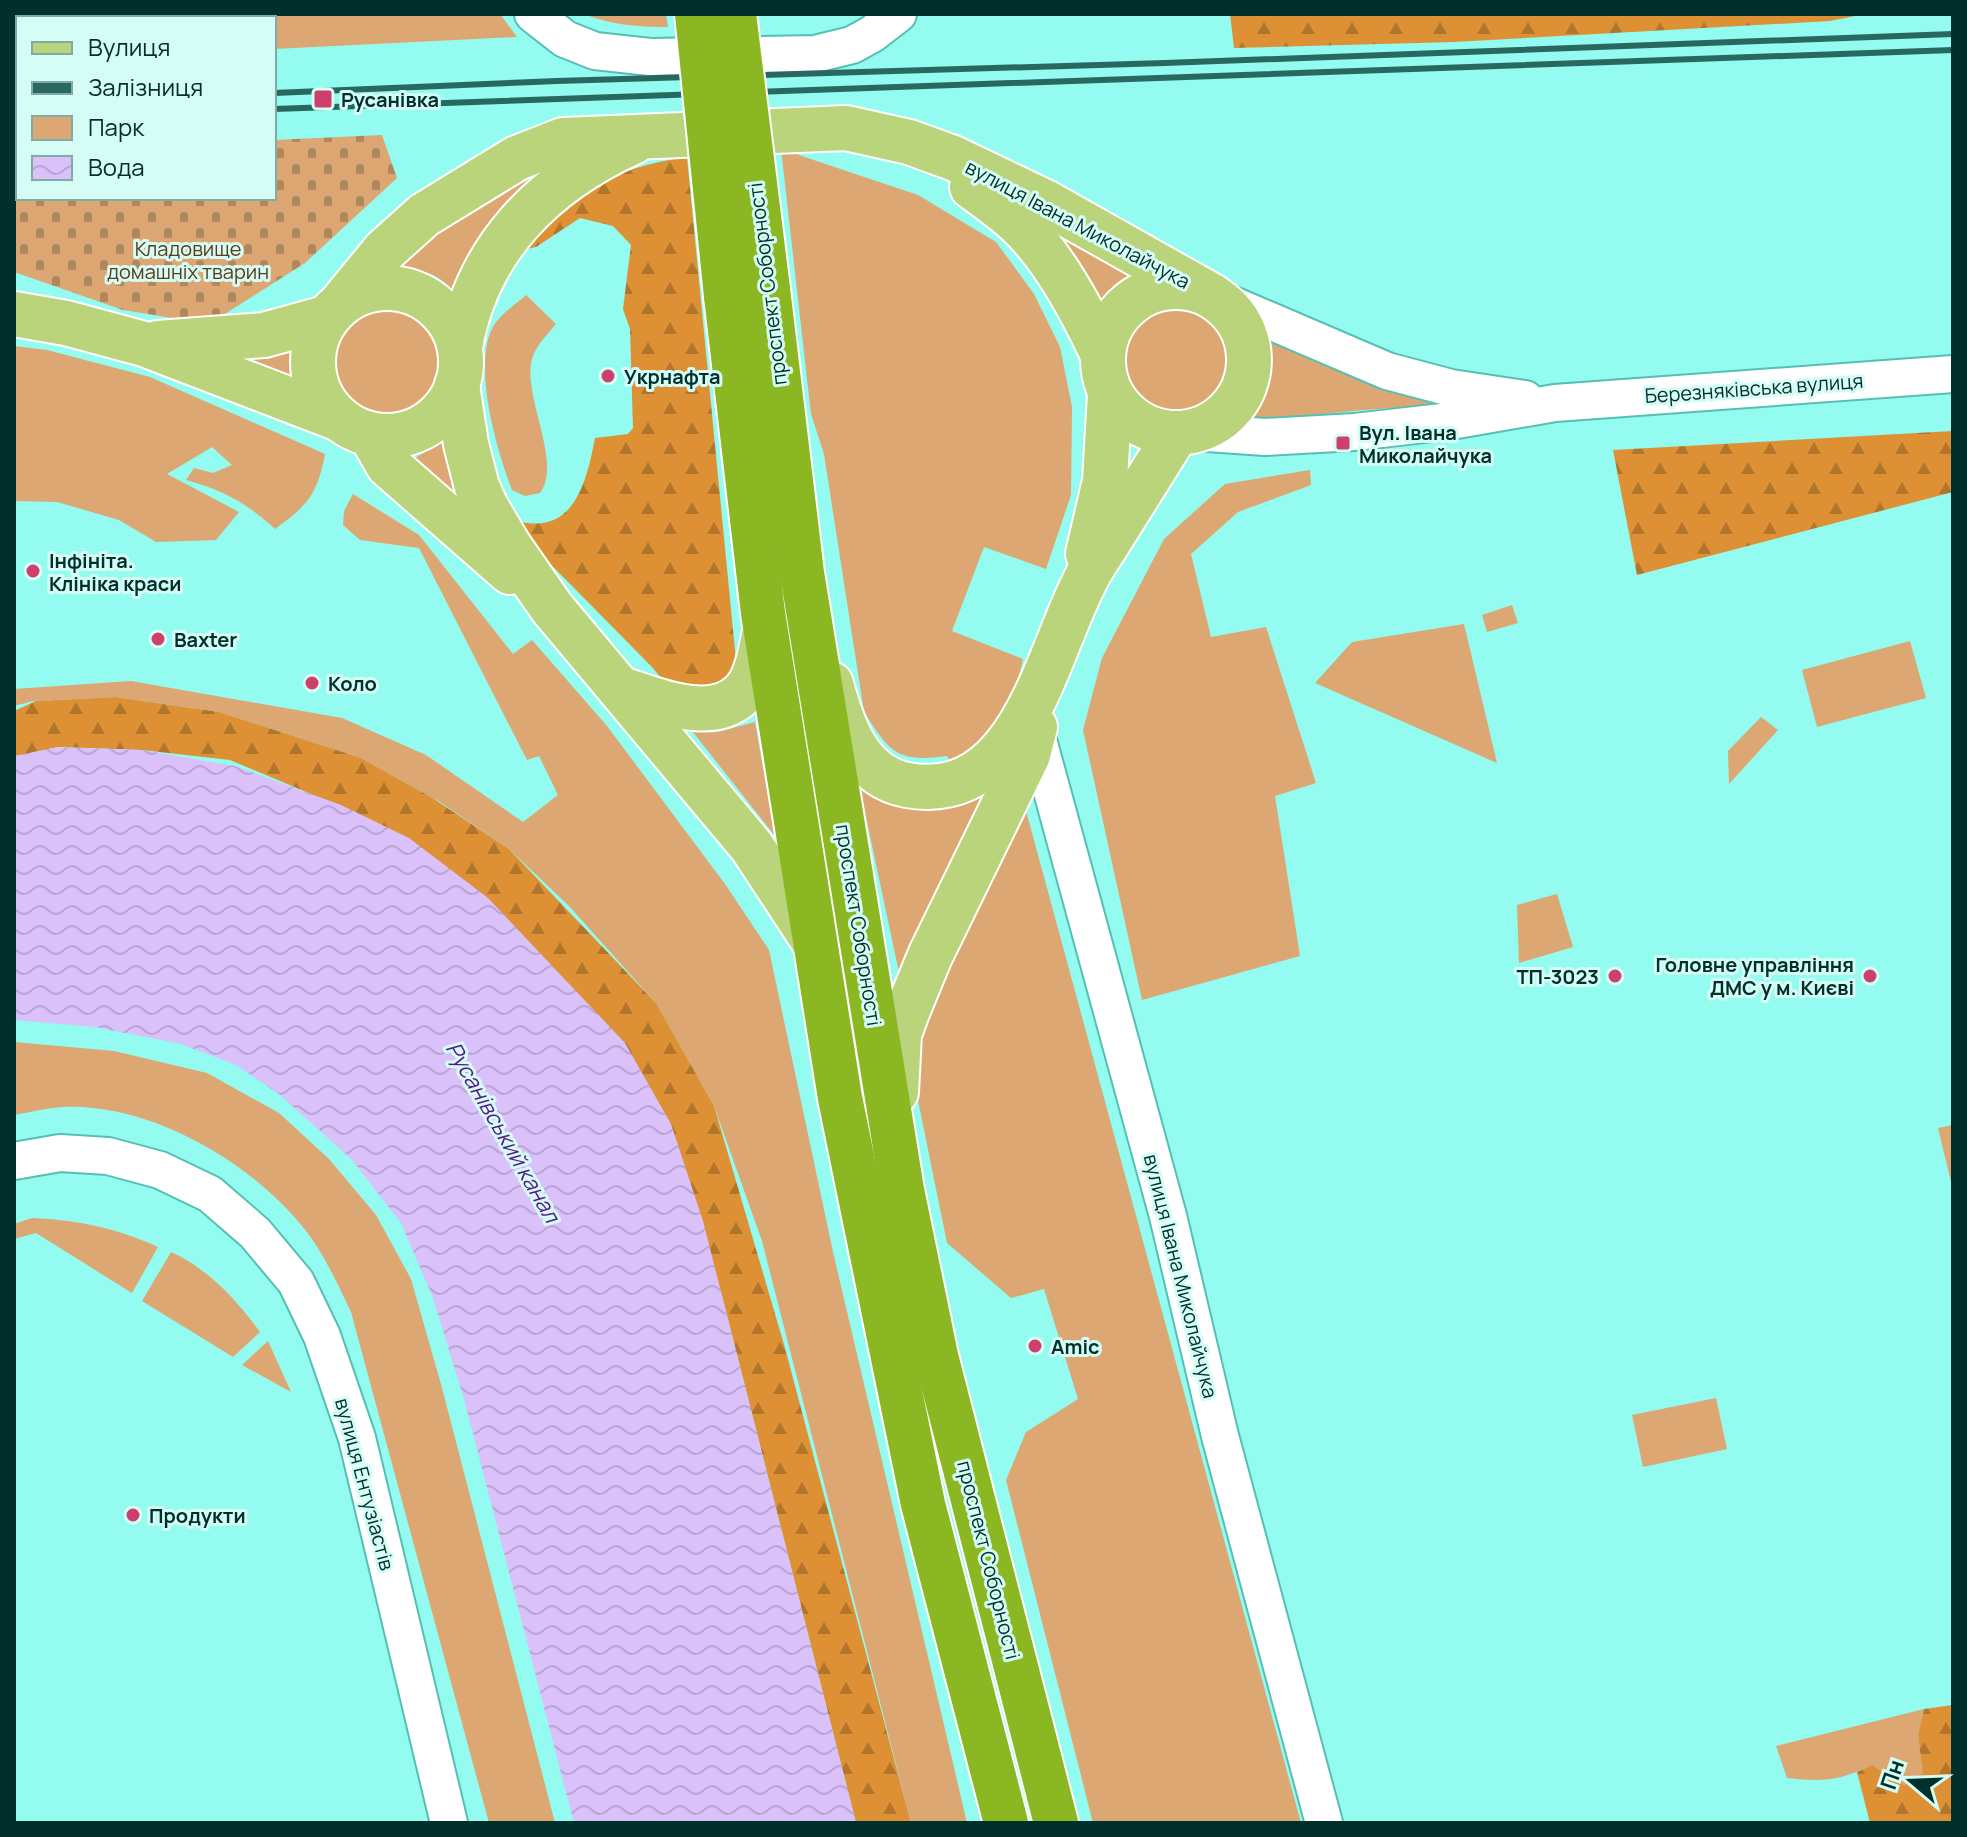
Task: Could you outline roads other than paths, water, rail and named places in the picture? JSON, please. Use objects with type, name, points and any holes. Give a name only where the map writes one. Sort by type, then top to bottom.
[{"type":"highway","name":"проспект Соборності","points":[[697,14],[765,631],[813,940],[840,1098],[923,1504],[1006,1823]]},
{"type":"highway","name":"проспект Соборності","points":[[734,14],[802,573],[895,1143],[936,1356],[1056,1823]]},
{"type":"main road","name":"вулиця Івана Миколайчука","points":[[808,130],[846,128],[909,142],[953,158],[1045,202],[1212,296]]},
{"type":"main road","points":[[552,608],[388,465],[354,426],[323,401],[314,381],[312,359],[316,338],[335,309],[385,250],[424,215],[517,158],[563,140],[808,130]]},
{"type":"main road","name":"вулиця Івана Миколайчука","points":[[802,573],[841,722],[862,759],[876,771],[902,784],[932,788],[961,782],[987,767],[1007,745],[1043,683],[1083,584],[1105,481],[1106,374],[1085,316],[1018,222],[965,181],[911,159],[808,130]]},
{"type":"main road","points":[[14,314],[66,323],[144,344],[354,426],[392,437],[414,432],[433,421],[448,405],[459,366],[465,316],[475,290],[498,250],[539,201],[572,174],[650,135]]},
{"type":"main road","points":[[1165,287],[1189,287],[1212,296],[1231,311],[1244,331],[1250,356],[1246,381],[1235,404],[1217,422],[1184,433],[1156,431],[1137,423],[1122,411],[1106,374],[1109,329],[1122,309],[1142,295],[1165,287]]},
{"type":"main road","points":[[144,344],[264,335],[335,309],[366,290],[379,288],[415,292],[436,305],[451,324],[459,366],[466,444],[486,507],[552,608],[752,847],[813,940]]},
{"type":"main road","name":"вулиця Івана Миколайчука","points":[[1083,584],[1184,433]]},
{"type":"main road","points":[[621,689],[675,706],[712,709],[737,699],[750,684],[758,665],[765,631]]},
{"type":"main road","name":"вулиця Івана Миколайчука","points":[[895,1143],[899,1034],[930,956],[1028,755],[1043,683]]},
{"type":"street","points":[[533,14],[565,39],[595,51],[650,57],[815,54],[852,45],[898,14]]},
{"type":"street","name":"Березняківська вулиця","points":[[1212,296],[1387,371],[1451,388],[1555,403]]},
{"type":"street","name":"Березняківська вулиця","points":[[1184,433],[1265,437],[1355,432],[1451,421],[1555,403],[1953,374]]},
{"type":"street","name":"вулиця Івана Миколайчука","points":[[1035,729],[1168,1216],[1220,1436],[1324,1823]]},
{"type":"street","name":"вулиця Ентузіастів","points":[[14,1161],[60,1153],[108,1156],[160,1170],[210,1194],[255,1233],[296,1282],[322,1336],[357,1438],[449,1823]]},
{"type":"water","name":"Русанівський канал","points":[[58,747],[142,750],[235,766],[341,805],[409,838],[488,898],[625,1043],[671,1124],[703,1221],[856,1823],[574,1823],[464,1399],[433,1298],[401,1223],[352,1160],[279,1094],[236,1065],[181,1044],[95,1027],[14,1020],[14,756]]},
{"type":"railway","points":[[276,93],[1953,34]]},
{"type":"railway","points":[[276,109],[1953,50]]},
{"type":"place","name":"Русанівка","points":[[323,99]]},
{"type":"place","name":"Укрнафта","points":[[608,376]]},
{"type":"place","name":"Вул. Івана Миколайчука","points":[[1343,443]]},
{"type":"place","name":"Інфініта. Клініка краси","points":[[33,571]]},
{"type":"place","name":"Baxter","points":[[158,639]]},
{"type":"place","name":"Коло","points":[[312,683]]},
{"type":"place","name":"ТП-3023","points":[[1615,976]]},
{"type":"place","name":"Головне управління ДМС у м. Києві","points":[[1870,976]]},
{"type":"place","name":"Amic","points":[[1035,1346]]},
{"type":"place","name":"Продукти","points":[[133,1515]]},
{"type":"park label","name":"Кладовище домашніх тварин","points":[[188,260]]}]
